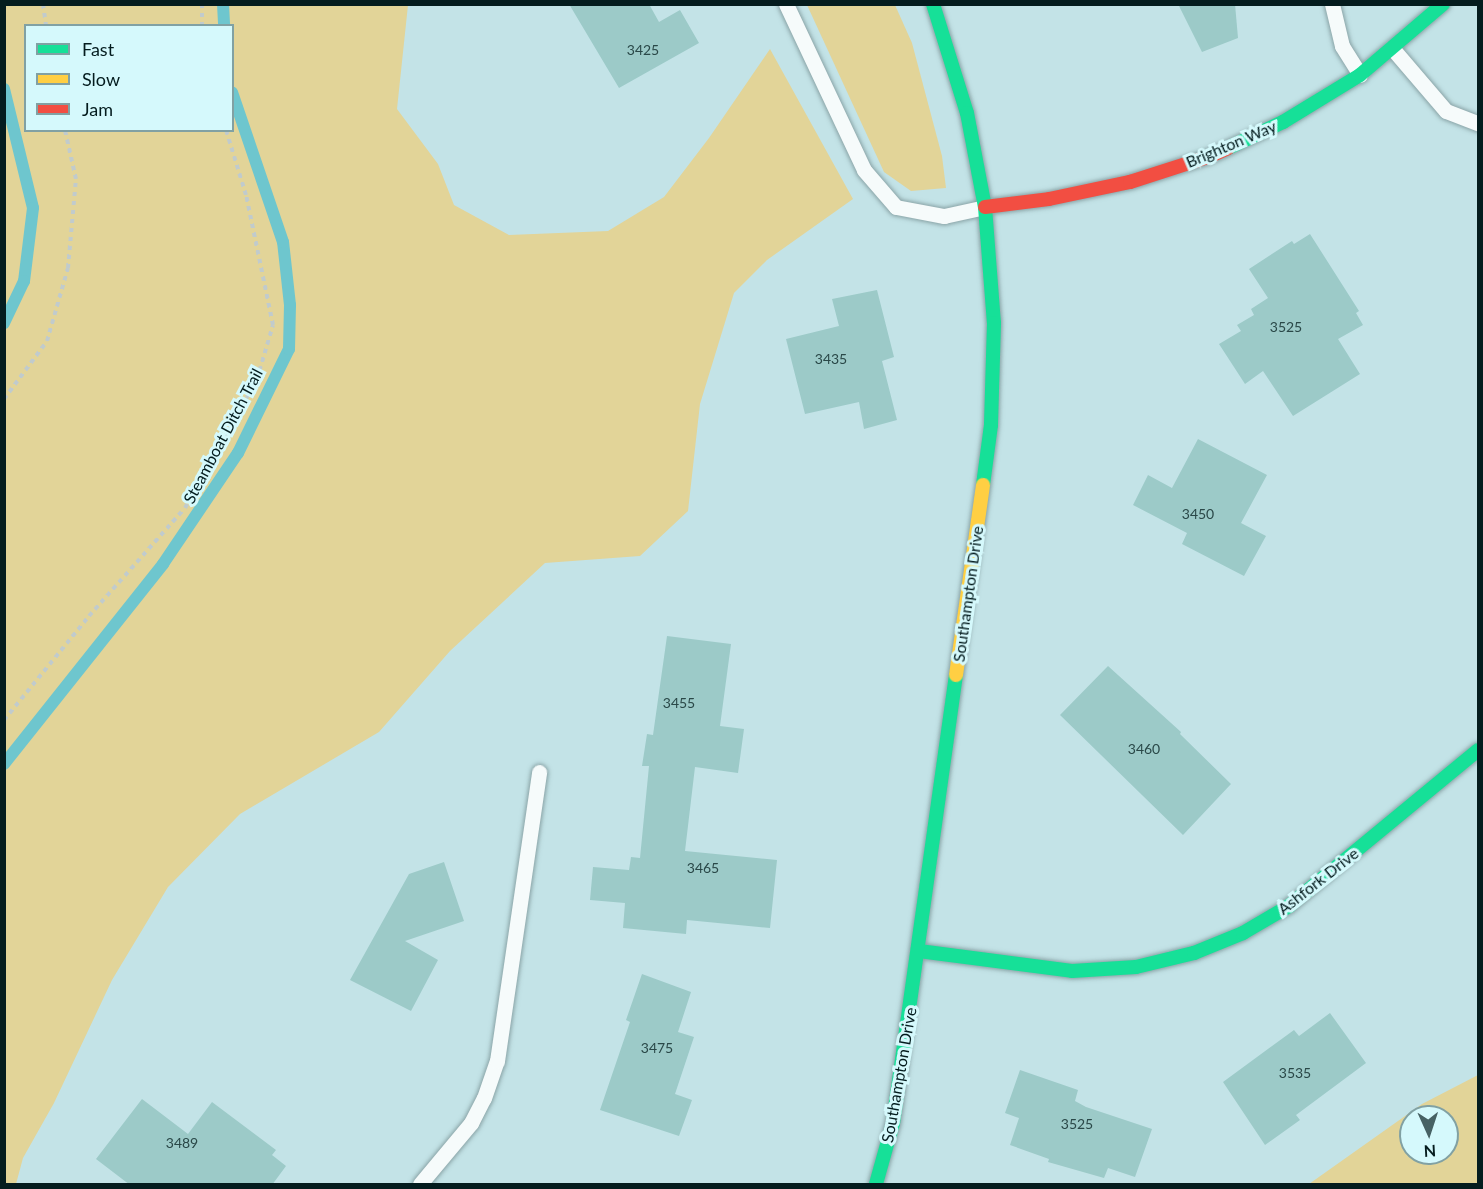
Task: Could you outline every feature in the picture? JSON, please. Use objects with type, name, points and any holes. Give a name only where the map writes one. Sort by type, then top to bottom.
[{"type":"street","name":"Southampton Drive","points":[[876,1185],[893,1123],[919,951],[991,425],[994,323],[985,207],[967,113],[933,4]]},
{"type":"street","name":"Brighton Way","points":[[985,207],[1049,199],[1130,182],[1208,157],[1283,122],[1360,75],[1443,4]]},
{"type":"street","name":"Ashfork Drive","points":[[919,951],[1072,970],[1136,967],[1194,953],[1243,933],[1289,906],[1479,750]]},
{"type":"lane","points":[[786,4],[864,170],[896,207],[944,216],[985,207]]},
{"type":"lane","points":[[1332,4],[1342,46],[1360,75]]},
{"type":"lane","points":[[1392,48],[1446,111],[1479,123]]},
{"type":"lane","points":[[420,1185],[471,1123],[484,1098],[497,1061],[540,772]]},
{"type":"path","points":[[43,4],[46,24]]},
{"type":"path","points":[[202,4],[202,24]]},
{"type":"path","points":[[4,399],[47,341],[68,268],[76,179],[65,132]]},
{"type":"path","name":"Steamboat Ditch Trail","points":[[4,720],[89,616],[185,508],[257,379],[273,326],[246,195],[227,132]]},
{"type":"shaded area","points":[[4,5],[408,5],[397,109],[438,164],[454,205],[509,235],[608,231],[664,197],[709,138],[770,49],[853,199],[767,260],[734,293],[700,404],[688,511],[640,556],[545,563],[450,651],[379,732],[240,814],[168,887],[112,980],[54,1103],[23,1158],[16,1184],[4,1184]]},
{"type":"shaded area","points":[[807,5],[895,5],[912,43],[942,156],[946,188],[911,191],[884,172]]},
{"type":"shaded area","points":[[1478,1075],[1478,1184],[1309,1184],[1399,1120],[1399,1165],[1459,1165],[1459,1105],[1421,1105]]},
{"type":"building","points":[[569,4],[649,4],[659,22],[680,10],[699,43],[619,88]]},
{"type":"building","points":[[1178,4],[1235,4],[1238,38],[1202,52]]},
{"type":"building","points":[[1310,234],[1359,311],[1356,313],[1363,325],[1338,339],[1360,374],[1293,416],[1263,371],[1245,384],[1219,344],[1241,331],[1237,325],[1254,315],[1251,309],[1268,298],[1249,269],[1292,241],[1294,244]]},
{"type":"building","points":[[877,290],[894,357],[882,361],[897,420],[864,429],[859,402],[805,414],[786,339],[839,326],[832,299]]},
{"type":"building","points":[[1198,439],[1267,475],[1241,523],[1266,536],[1244,576],[1182,544],[1187,533],[1133,505],[1148,475],[1172,488]]},
{"type":"building","points":[[667,636],[731,644],[720,726],[744,729],[738,773],[695,767],[685,851],[777,860],[770,928],[687,920],[686,934],[623,928],[625,903],[590,900],[593,867],[629,870],[631,857],[640,858],[649,766],[642,766],[647,734],[653,735]]},
{"type":"building","points":[[1108,666],[1181,732],[1180,734],[1231,784],[1183,835],[1060,715]]},
{"type":"building","points":[[444,862],[464,921],[405,941],[438,960],[411,1011],[350,980],[409,874]]},
{"type":"building","points":[[642,974],[691,992],[678,1032],[694,1037],[675,1094],[692,1100],[679,1136],[600,1110],[630,1022],[626,1020]]},
{"type":"building","points":[[1330,1013],[1366,1063],[1296,1115],[1300,1120],[1265,1145],[1223,1082],[1294,1030],[1299,1036]]},
{"type":"building","points":[[1020,1070],[1078,1090],[1075,1101],[1086,1107],[1152,1129],[1135,1177],[1108,1168],[1104,1178],[1048,1162],[1049,1159],[1010,1145],[1019,1118],[1005,1113]]},
{"type":"building","points":[[142,1099],[188,1134],[212,1102],[276,1150],[272,1155],[286,1166],[272,1185],[130,1185],[96,1159]]},
{"type":"waterway","points":[[223,4],[224,24]]},
{"type":"waterway","points":[[4,89],[33,208],[24,281],[4,323]]},
{"type":"waterway","points":[[4,764],[163,564],[238,453],[289,349],[290,305],[283,242],[234,98]]},
{"type":"traffic: fast","points":[[933,4],[967,113],[985,207],[994,323],[991,425],[983,485]]},
{"type":"traffic: fast","points":[[1228,148],[1283,122],[1360,75],[1443,4]]},
{"type":"traffic: fast","points":[[876,1184],[893,1123],[956,675]]},
{"type":"traffic: fast","points":[[919,951],[1072,971],[1136,967],[1194,953],[1243,933],[1289,906],[1478,750]]},
{"type":"traffic: slow","points":[[956,675],[983,485]]},
{"type":"traffic: jam","points":[[985,207],[1049,199],[1130,182],[1208,157],[1228,148]]}]
